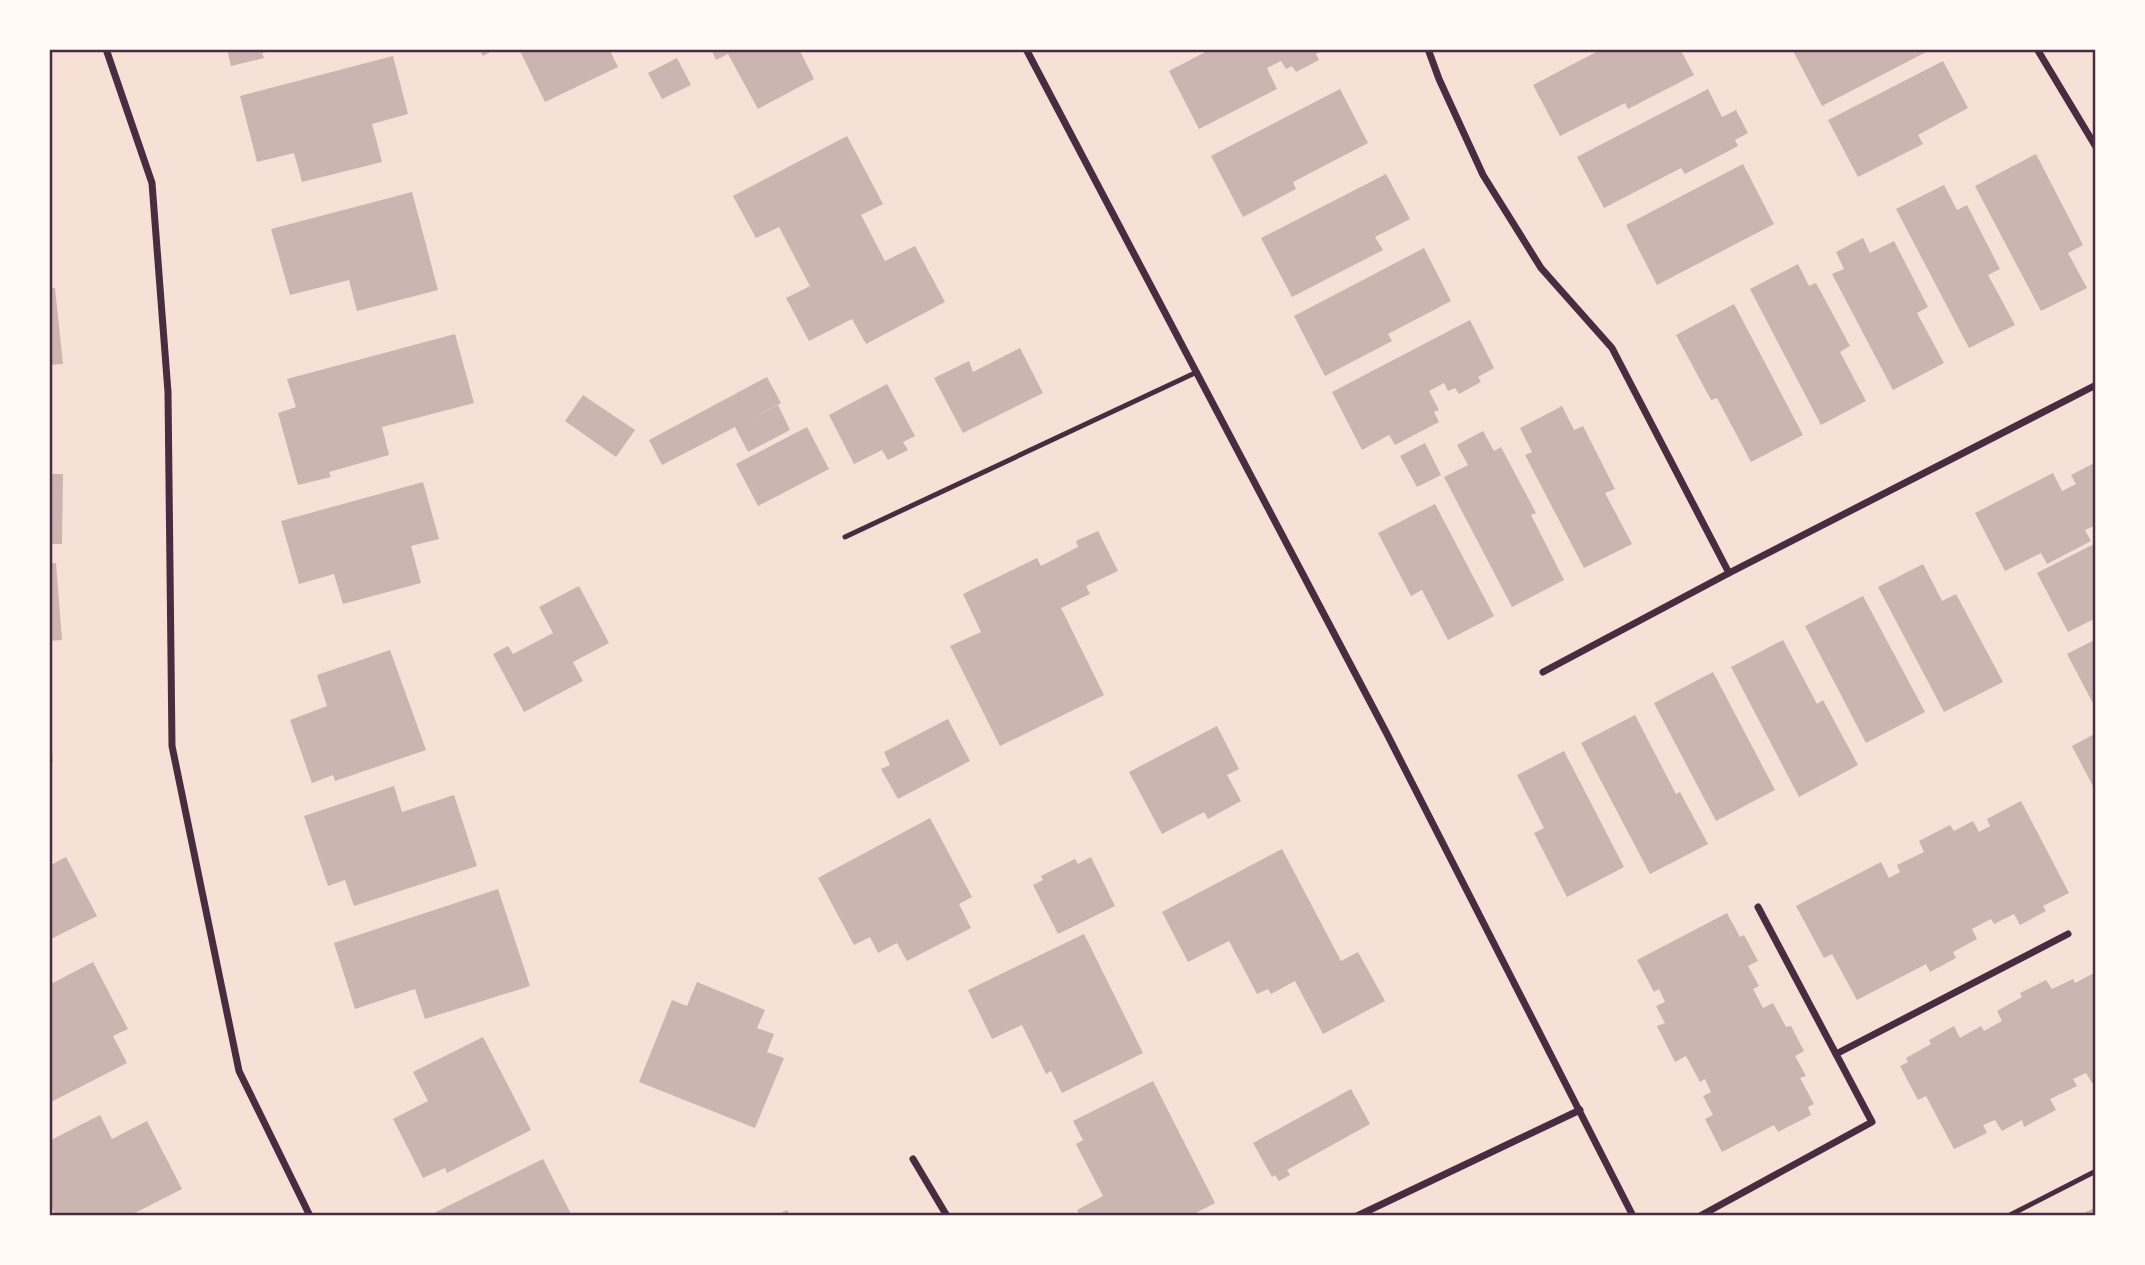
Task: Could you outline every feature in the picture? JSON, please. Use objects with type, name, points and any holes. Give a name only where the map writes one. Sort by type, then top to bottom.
[{"type":"street","points":[[106,49],[152,183],[168,392],[172,746],[239,1071],[310,1216]]},
{"type":"street","points":[[1026,49],[1386,732],[1633,1216]]},
{"type":"street","points":[[1428,49],[1438,79],[1483,174],[1541,268],[1612,348],[1729,573]]},
{"type":"street","points":[[2037,49],[2096,147]]},
{"type":"street","points":[[1543,672],[1729,573],[2096,385]]},
{"type":"street","points":[[1700,1216],[1872,1122],[1758,907]]},
{"type":"street","points":[[1836,1054],[2068,934]]},
{"type":"street","points":[[1357,1216],[1580,1110]]},
{"type":"street","points":[[913,1159],[947,1216]]},
{"type":"lane","points":[[845,537],[1197,372]]},
{"type":"lane","points":[[2008,1216],[2096,1171]]},
{"type":"building","points":[[227,49],[273,50],[262,53],[264,58],[231,66]]},
{"type":"building","points":[[479,49],[496,49],[483,56]]},
{"type":"building","points":[[519,49],[609,49],[618,67],[545,102]]},
{"type":"building","points":[[711,49],[804,49],[800,51],[814,79],[758,109],[728,54],[716,60]]},
{"type":"building","points":[[1211,49],[1326,49],[1316,54],[1319,60],[1296,72],[1292,66],[1286,69],[1281,61],[1267,68],[1277,89],[1199,129],[1169,71]]},
{"type":"building","points":[[1602,49],[1680,49],[1694,75],[1628,109],[1625,103],[1560,136],[1533,85]]},
{"type":"building","points":[[1792,49],[1932,49],[1822,106]]},
{"type":"building","points":[[393,56],[408,114],[372,124],[382,162],[302,182],[294,153],[257,162],[240,96]]},
{"type":"building","points":[[677,58],[691,85],[662,99],[648,73]]},
{"type":"building","points":[[1943,61],[1968,108],[1918,135],[1923,144],[1858,177],[1828,120]]},
{"type":"building","points":[[1340,89],[1368,143],[1293,182],[1296,189],[1243,217],[1211,156]]},
{"type":"building","points":[[1708,89],[1722,117],[1736,110],[1748,133],[1735,140],[1738,146],[1685,174],[1681,168],[1604,208],[1577,157]]},
{"type":"building","points":[[847,136],[883,204],[861,215],[885,261],[915,246],[945,302],[866,344],[852,319],[809,341],[786,298],[810,286],[779,227],[756,238],[733,196]]},
{"type":"building","points":[[2036,154],[2083,245],[2068,253],[2087,288],[2041,311],[1975,186]]},
{"type":"building","points":[[1743,164],[1774,224],[1657,285],[1626,225]]},
{"type":"building","points":[[1386,174],[1410,219],[1375,237],[1383,250],[1292,297],[1261,238]]},
{"type":"building","points":[[1944,185],[1957,210],[1967,205],[2000,269],[1988,275],[2015,325],[1969,348],[1896,209]]},
{"type":"building","points":[[412,192],[438,290],[357,311],[349,280],[290,295],[271,229]]},
{"type":"building","points":[[1863,238],[1870,253],[1894,241],[1928,307],[1917,313],[1944,363],[1893,390],[1832,274],[1844,269],[1836,252]]},
{"type":"building","points":[[1424,248],[1451,301],[1388,334],[1392,341],[1325,376],[1294,316]]},
{"type":"building","points":[[1798,264],[1809,286],[1816,283],[1850,346],[1840,352],[1866,401],[1821,425],[1750,289]]},
{"type":"building","points":[[49,288],[55,288],[63,364],[49,365]]},
{"type":"building","points":[[1734,304],[1803,435],[1751,462],[1717,398],[1711,400],[1676,335]]},
{"type":"building","points":[[1470,320],[1494,368],[1478,377],[1481,382],[1459,394],[1455,388],[1448,391],[1444,383],[1429,391],[1439,410],[1434,412],[1439,422],[1395,445],[1389,435],[1362,450],[1332,392]]},
{"type":"building","points":[[455,334],[474,403],[382,427],[389,455],[329,472],[331,477],[298,485],[278,413],[296,407],[287,379]]},
{"type":"building","points":[[1020,348],[1043,393],[963,433],[934,378],[969,361],[973,372]]},
{"type":"building","points":[[767,377],[781,403],[750,419],[778,405],[790,430],[748,452],[735,427],[662,465],[649,440]]},
{"type":"building","points":[[887,384],[915,436],[903,442],[908,450],[888,460],[882,450],[854,464],[829,415]]},
{"type":"building","points":[[583,395],[635,430],[616,457],[565,421]]},
{"type":"building","points":[[1562,406],[1574,430],[1583,426],[1615,489],[1605,493],[1632,544],[1584,568],[1525,455],[1532,452],[1520,428]]},
{"type":"building","points":[[807,427],[829,469],[758,506],[736,464]]},
{"type":"building","points":[[1483,431],[1494,451],[1501,447],[1536,513],[1531,515],[1564,580],[1512,607],[1444,477],[1468,465],[1457,445]]},
{"type":"building","points":[[1425,443],[1441,475],[1417,487],[1400,456]]},
{"type":"building","points":[[2096,462],[2096,525],[2085,530],[2091,541],[2047,564],[2041,553],[2005,571],[1975,513],[2053,473],[2062,491],[2076,484],[2071,475]]},
{"type":"building","points":[[49,474],[63,474],[62,544],[49,544]]},
{"type":"building","points":[[423,482],[439,539],[411,546],[421,583],[343,604],[334,574],[299,584],[281,521]]},
{"type":"building","points":[[1435,504],[1494,616],[1448,640],[1422,590],[1411,596],[1378,533]]},
{"type":"building","points":[[1098,531],[1118,571],[1086,586],[1090,594],[1061,608],[1104,695],[1000,746],[950,646],[981,632],[963,594],[1037,558],[1041,566],[1078,547],[1076,541]]},
{"type":"building","points":[[2096,543],[2096,618],[2068,632],[2037,573]]},
{"type":"building","points":[[49,563],[56,563],[62,640],[49,641]]},
{"type":"building","points":[[1923,564],[1942,601],[1956,594],[2003,682],[1944,712],[1878,587]]},
{"type":"building","points":[[579,586],[609,643],[573,662],[583,681],[524,712],[493,654],[508,646],[513,654],[553,633],[539,607]]},
{"type":"building","points":[[1863,596],[1925,712],[1866,743],[1805,626]]},
{"type":"building","points":[[2096,639],[2096,709],[2067,654]]},
{"type":"building","points":[[1783,640],[1817,704],[1823,700],[1858,765],[1799,797],[1731,667]]},
{"type":"building","points":[[390,650],[426,750],[335,781],[333,775],[312,783],[290,720],[327,706],[317,675]]},
{"type":"building","points":[[1713,672],[1775,790],[1716,821],[1654,703]]},
{"type":"building","points":[[1635,715],[1676,794],[1680,792],[1708,844],[1650,874],[1581,743]]},
{"type":"building","points":[[948,719],[970,761],[898,799],[881,769],[890,765],[884,752]]},
{"type":"building","points":[[1217,726],[1239,769],[1227,775],[1241,801],[1208,819],[1204,812],[1162,834],[1129,772]]},
{"type":"building","points":[[2096,733],[2096,792],[2072,746]]},
{"type":"building","points":[[49,735],[53,763],[49,764]]},
{"type":"building","points":[[1564,751],[1624,867],[1567,897],[1534,833],[1544,828],[1517,775]]},
{"type":"building","points":[[394,786],[402,812],[454,795],[477,866],[354,906],[345,880],[328,886],[304,816]]},
{"type":"building","points":[[2021,801],[2069,893],[2043,906],[2046,911],[2020,925],[2014,914],[1994,924],[1991,919],[1972,929],[1977,939],[1953,952],[1956,958],[1930,972],[1926,964],[1857,1000],[1832,954],[1824,958],[1796,906],[1881,862],[1889,878],[1900,872],[1897,865],[1924,852],[1919,841],[1950,825],[1954,831],[1973,821],[1979,832],[1990,826],[1987,819]]},
{"type":"building","points":[[930,818],[972,897],[959,904],[971,928],[907,961],[897,943],[878,953],[870,937],[854,945],[818,878]]},
{"type":"building","points":[[1282,849],[1341,961],[1358,952],[1385,1001],[1323,1034],[1295,981],[1271,994],[1268,989],[1257,994],[1229,941],[1188,962],[1162,912]]},
{"type":"building","points":[[66,857],[97,916],[49,940],[49,866]]},
{"type":"building","points":[[1091,857],[1115,906],[1058,934],[1033,885],[1043,880],[1041,876],[1075,859],[1078,864]]},
{"type":"building","points":[[498,889],[530,986],[425,1019],[415,989],[355,1009],[334,943]]},
{"type":"building","points":[[1727,913],[1740,937],[1744,935],[1758,961],[1748,966],[1759,986],[1753,989],[1763,1008],[1773,1003],[1786,1027],[1791,1026],[1804,1051],[1795,1056],[1806,1076],[1800,1078],[1814,1104],[1808,1107],[1811,1115],[1778,1132],[1774,1125],[1722,1152],[1705,1119],[1713,1115],[1703,1096],[1711,1092],[1705,1079],[1700,1082],[1686,1056],[1675,1062],[1657,1026],[1665,1023],[1656,1006],[1665,1002],[1659,989],[1654,992],[1637,960]]},
{"type":"building","points":[[1084,934],[1143,1053],[1062,1093],[1051,1071],[1046,1074],[1022,1025],[992,1039],[968,990]]},
{"type":"building","points":[[93,962],[128,1029],[113,1036],[127,1063],[49,1103],[49,985]]},
{"type":"building","points":[[2096,972],[2096,1081],[2092,1083],[2086,1073],[2073,1079],[2077,1086],[2050,1099],[2056,1110],[2024,1127],[2022,1120],[2002,1131],[1995,1120],[1983,1125],[1987,1133],[1954,1149],[1926,1096],[1918,1100],[1900,1066],[1908,1062],[1906,1058],[1931,1044],[1929,1040],[1954,1026],[1960,1038],[1981,1026],[1984,1031],[2002,1021],[1997,1011],[2022,997],[2020,993],[2046,980],[2052,989],[2073,979],[2075,983]]},
{"type":"building","points":[[697,982],[765,1010],[757,1028],[774,1034],[767,1052],[784,1058],[755,1128],[639,1082],[672,1000],[687,1006]]},
{"type":"building","points":[[483,1037],[531,1130],[447,1173],[445,1168],[423,1178],[393,1119],[428,1101],[413,1072]]},
{"type":"building","points":[[1153,1081],[1215,1203],[1190,1216],[1080,1216],[1077,1210],[1103,1196],[1076,1144],[1083,1140],[1073,1121]]},
{"type":"building","points":[[1351,1089],[1370,1124],[1287,1170],[1290,1175],[1279,1181],[1275,1175],[1272,1177],[1253,1143]]},
{"type":"building","points":[[100,1115],[112,1139],[147,1121],[182,1189],[129,1216],[56,1216],[49,1202],[49,1141]]},
{"type":"building","points":[[543,1159],[572,1216],[438,1216],[436,1212]]},
{"type":"building","points":[[2096,1207],[2096,1216],[2078,1216]]},
{"type":"building","points":[[787,1210],[791,1216],[775,1216]]}]
